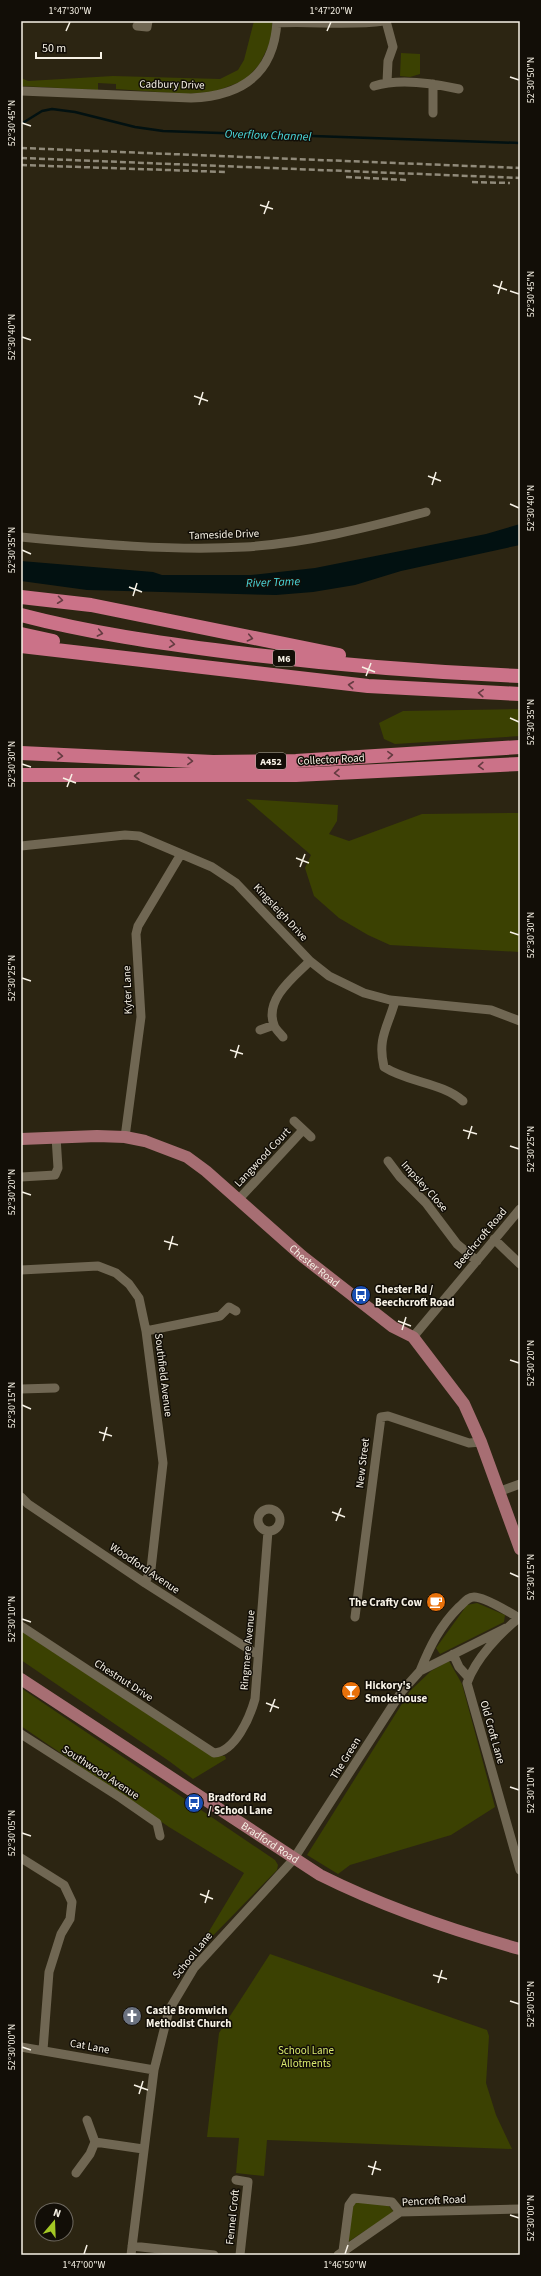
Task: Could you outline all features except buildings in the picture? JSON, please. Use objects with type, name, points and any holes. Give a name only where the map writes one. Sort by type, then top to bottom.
[{"type":"highway","points":[[21,597],[91,604],[314,651],[434,672]]},
{"type":"highway","name":"M6","points":[[21,615],[134,639],[281,658],[434,672],[520,676]]},
{"type":"highway","name":"M6","points":[[21,634],[213,669],[368,686],[520,694]]},
{"type":"highway","points":[[21,646],[213,669]]},
{"type":"highway","name":"Collector Road","points":[[21,753],[213,762],[296,761],[520,747]]},
{"type":"highway","name":"Collector Road","points":[[21,775],[296,775],[520,764]]},
{"type":"main road","name":"Chester Road","points":[[21,1139],[97,1136],[125,1137],[145,1141],[187,1157],[206,1171],[302,1256],[393,1327],[413,1337],[464,1404],[481,1442],[520,1549]]},
{"type":"main road","name":"Bradford Road","points":[[21,1679],[293,1860],[363,1896],[461,1933],[520,1949]]},
{"type":"street","points":[[137,26],[148,27],[148,21]]},
{"type":"street","points":[[277,22],[316,21],[355,25],[385,21],[393,47],[388,62],[386,82]]},
{"type":"street","name":"Cadbury Drive","points":[[21,91],[191,98],[219,95],[239,89],[262,69],[272,50],[277,22]]},
{"type":"street","points":[[374,86],[386,82],[433,84],[459,90]]},
{"type":"street","points":[[433,84],[433,113]]},
{"type":"street","name":"Tameside Drive","points":[[21,537],[183,548],[245,547],[335,535],[426,512]]},
{"type":"street","name":"Kingsleigh Drive","points":[[21,846],[125,835],[139,836],[212,867],[236,883],[310,961],[329,976],[364,993],[395,1001],[491,1010],[520,1021]]},
{"type":"street","name":"Kyter Lane","points":[[125,1137],[141,1017],[136,934],[138,926],[181,854]]},
{"type":"street","points":[[283,1037],[274,1025],[273,1010],[277,998],[284,987],[310,961]]},
{"type":"street","points":[[395,1001],[389,1022],[382,1038],[380,1052],[384,1066],[398,1076],[452,1092],[463,1101]]},
{"type":"street","points":[[260,1030],[274,1025]]},
{"type":"street","name":"Langwood Court","points":[[294,1121],[311,1137]]},
{"type":"street","name":"Langwood Court","points":[[238,1200],[303,1130]]},
{"type":"street","points":[[21,1177],[55,1175],[58,1168],[56,1137]]},
{"type":"street","name":"Impsley Close","points":[[388,1161],[400,1177],[426,1203],[457,1244],[477,1261]]},
{"type":"street","name":"Beechcroft Road","points":[[413,1337],[520,1209]]},
{"type":"street","points":[[494,1239],[520,1264]]},
{"type":"street","name":"Southfield Avenue","points":[[21,1270],[98,1266],[116,1273],[129,1284],[139,1298],[146,1331],[163,1463],[151,1569],[145,1583]]},
{"type":"street","points":[[146,1331],[220,1316],[229,1307],[236,1311]]},
{"type":"street","points":[[21,1389],[55,1387]]},
{"type":"street","name":"New Street","points":[[356,1617],[381,1417],[388,1416],[468,1443],[481,1442]]},
{"type":"street","points":[[498,1492],[520,1484]]},
{"type":"street","name":"Woodford Avenue","points":[[21,1497],[28,1504],[145,1583],[258,1655]]},
{"type":"street","name":"Ringmere Avenue","points":[[214,1753],[223,1753],[230,1747],[249,1718],[255,1699],[268,1531]]},
{"type":"street","name":"The Green","points":[[293,1860],[402,1691],[420,1671],[431,1645],[445,1621],[469,1598],[476,1597],[506,1610],[519,1618]]},
{"type":"street","points":[[453,1654],[459,1667],[469,1678],[473,1669],[506,1628],[519,1618]]},
{"type":"street","name":"Chestnut Drive","points":[[21,1626],[214,1753]]},
{"type":"street","name":"The Green","points":[[420,1671],[506,1628]]},
{"type":"street","name":"Old Croft Lane","points":[[469,1678],[467,1688],[520,1870]]},
{"type":"street","name":"Southwood Avenue","points":[[21,1734],[122,1798],[157,1823],[160,1836]]},
{"type":"street","points":[[21,1858],[64,1885],[72,1902],[70,1918],[61,1934],[49,1972],[44,2050]]},
{"type":"street","name":"School Lane","points":[[132,2251],[143,2148],[154,2070],[169,2010],[183,1983],[213,1946],[293,1860]]},
{"type":"street","name":"Cat Lane","points":[[21,2047],[154,2070]]},
{"type":"street","points":[[76,2173],[90,2154],[95,2142],[87,2120]]},
{"type":"street","points":[[95,2142],[143,2148]]},
{"type":"street","name":"Fennel Croft","points":[[236,2180],[252,2182],[240,2255]]},
{"type":"street","points":[[340,2253],[348,2205],[354,2198],[392,2202],[400,2212]]},
{"type":"street","name":"Pencroft Road","points":[[340,2253],[400,2212],[520,2209]]},
{"type":"street","points":[[132,2251],[214,2255]]},
{"type":"green space","points":[[254,21],[272,21],[272,35],[259,65],[245,80],[214,92],[173,95],[171,93],[116,89],[116,84],[98,83],[98,90],[21,86],[21,78],[28,81],[113,76],[220,79],[238,70],[244,60]]},
{"type":"green space","points":[[401,53],[420,54],[420,74],[410,77],[400,76]]},
{"type":"green space","points":[[520,709],[520,736],[395,744],[384,739],[379,723],[403,711]]},
{"type":"green space","points":[[246,799],[338,805],[337,821],[329,834],[349,841],[422,814],[520,813],[520,952],[390,945],[368,935],[339,918],[314,896],[305,868],[311,855]]},
{"type":"green space","points":[[477,1603],[505,1615],[504,1622],[440,1654],[436,1648],[467,1605]]},
{"type":"green space","points":[[21,1631],[210,1755],[225,1756],[226,1759],[193,1779],[21,1660]]},
{"type":"green space","points":[[449,1661],[462,1684],[495,1807],[451,1835],[350,1865],[338,1874],[307,1855],[410,1691],[431,1671]]},
{"type":"green space","points":[[21,1688],[275,1860],[278,1865],[277,1870],[201,1948],[199,1948],[244,1873],[169,1827],[21,1726]]},
{"type":"green space","name":"School Lane Allotments","points":[[270,1954],[487,2030],[489,2036],[486,2083],[496,2115],[512,2149],[267,2140],[264,2176],[236,2173],[239,2138],[207,2137],[219,2033]]},
{"type":"green space","points":[[357,2201],[387,2204],[394,2212],[348,2242],[353,2206]]},
{"type":"water","name":"River Tame","points":[[520,524],[520,545],[401,571],[355,585],[313,592],[276,595],[87,590],[21,581],[21,561],[153,572],[162,575],[251,575],[315,568],[486,534]]},
{"type":"waterway","name":"Overflow Channel","points":[[21,124],[42,111],[52,109],[75,112],[135,127],[163,131],[520,143]]},
{"type":"railway","points":[[21,148],[520,168]]},
{"type":"railway","points":[[21,158],[520,178]]},
{"type":"railway","points":[[21,165],[226,172]]},
{"type":"railway","points":[[346,177],[408,180]]},
{"type":"railway","points":[[472,182],[510,183]]},
{"type":"place","name":"Chester Rd / Beechcroft Road","points":[[361,1295]]},
{"type":"place","name":"The Crafty Cow","points":[[436,1602]]},
{"type":"place","name":"Hickory's Smokehouse","points":[[351,1691]]},
{"type":"place","name":"Bradford Rd / School Lane","points":[[194,1803]]},
{"type":"place","name":"Castle Bromwich Methodist Church","points":[[132,2016]]}]
